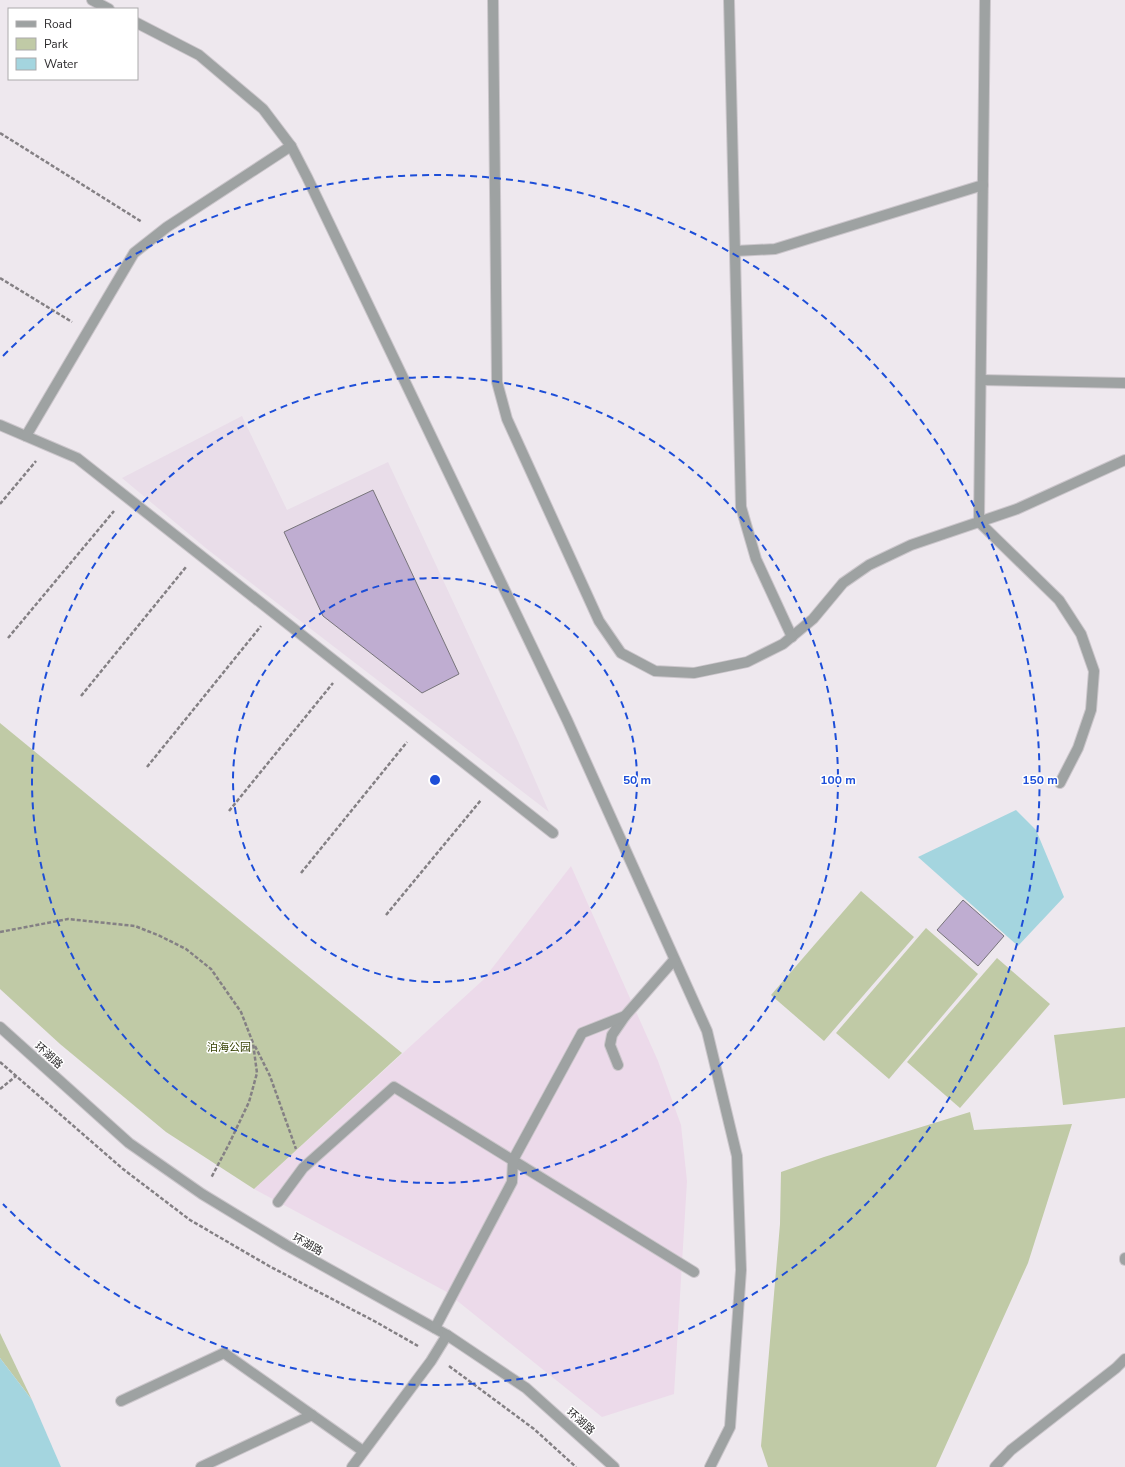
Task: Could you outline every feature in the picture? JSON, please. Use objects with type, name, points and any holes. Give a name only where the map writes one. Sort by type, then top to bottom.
[{"type":"street","points":[[92,0],[107,8]]},
{"type":"street","points":[[494,0],[497,382],[507,419],[599,621],[621,653],[655,671],[694,673],[747,662],[783,644],[792,637],[813,619],[843,583],[869,565],[911,545],[1017,508],[1125,460]]},
{"type":"street","points":[[729,0],[741,507],[756,559],[792,637]]},
{"type":"street","points":[[985,0],[979,522],[1059,600],[1080,634],[1094,671],[1091,710],[1078,748],[1060,783]]},
{"type":"street","points":[[138,24],[199,55],[263,109],[291,146],[567,720],[707,1031],[737,1156],[741,1270],[730,1427],[710,1467]]},
{"type":"street","points":[[26,436],[134,253],[160,233],[291,146]]},
{"type":"street","points":[[735,251],[775,249],[983,185]]},
{"type":"street","points":[[980,380],[1125,383]]},
{"type":"street","points":[[0,425],[77,458],[553,833]]},
{"type":"street","points":[[618,1065],[610,1045],[612,1035],[625,1016],[674,960]]},
{"type":"street","points":[[435,1328],[512,1182],[513,1160],[582,1033],[625,1016]]},
{"type":"street","name":"环湖路","points":[[0,1027],[129,1142],[202,1194],[286,1245],[447,1335],[526,1388],[614,1467]]},
{"type":"street","points":[[278,1202],[303,1168],[394,1087],[694,1272]]},
{"type":"street","points":[[352,1467],[447,1335]]},
{"type":"street","points":[[121,1401],[224,1353],[363,1451]]},
{"type":"street","points":[[995,1467],[1011,1450],[1116,1368],[1125,1359]]},
{"type":"street","points":[[201,1467],[312,1415]]},
{"type":"path","points":[[0,133],[160,233]]},
{"type":"path","points":[[0,278],[88,332]]},
{"type":"path","points":[[0,504],[49,446]]},
{"type":"path","points":[[8,638],[126,496]]},
{"type":"path","points":[[81,696],[198,553]]},
{"type":"path","points":[[147,767],[272,612]]},
{"type":"path","points":[[229,811],[345,669]]},
{"type":"path","points":[[301,873],[419,728]]},
{"type":"path","points":[[386,915],[493,786]]},
{"type":"path","points":[[0,932],[68,919],[135,926],[186,949],[211,969],[241,1012],[270,1076],[303,1168]]},
{"type":"path","points":[[202,1194],[229,1144],[249,1102],[257,1073],[254,1042]]},
{"type":"path","points":[[0,1090],[16,1076]]},
{"type":"path","points":[[434,1355],[534,1429],[576,1467]]},
{"type":"shaded area","points":[[242,416],[287,510],[388,462],[518,741],[549,812],[207,549],[122,478]]},
{"type":"shaded area","points":[[571,866],[658,1061],[681,1125],[687,1181],[674,1394],[602,1417],[445,1291],[254,1189],[483,980]]},
{"type":"green space","name":"泊海公园","points":[[0,723],[402,1053],[254,1189],[166,1132],[60,1044],[0,989]]},
{"type":"green space","points":[[861,891],[914,937],[824,1041],[771,995]]},
{"type":"green space","points":[[926,928],[978,974],[889,1079],[836,1033]]},
{"type":"green space","points":[[997,958],[1050,1004],[960,1108],[907,1062]]},
{"type":"green space","points":[[1125,1027],[1125,1098],[1063,1105],[1054,1035]]},
{"type":"green space","points":[[970,1112],[974,1130],[1072,1124],[1028,1263],[936,1467],[768,1467],[761,1446],[780,1224],[781,1172],[824,1157]]},
{"type":"green space","points":[[0,1333],[32,1400],[0,1358]]},
{"type":"water","points":[[1016,810],[1036,830],[1064,897],[1018,946],[918,857]]},
{"type":"water","points":[[0,1358],[32,1400],[61,1467],[0,1467]]},
{"type":"building","points":[[373,490],[459,674],[422,693],[323,616],[284,532]]},
{"type":"building","points":[[963,900],[1004,936],[978,966],[937,930]]}]
